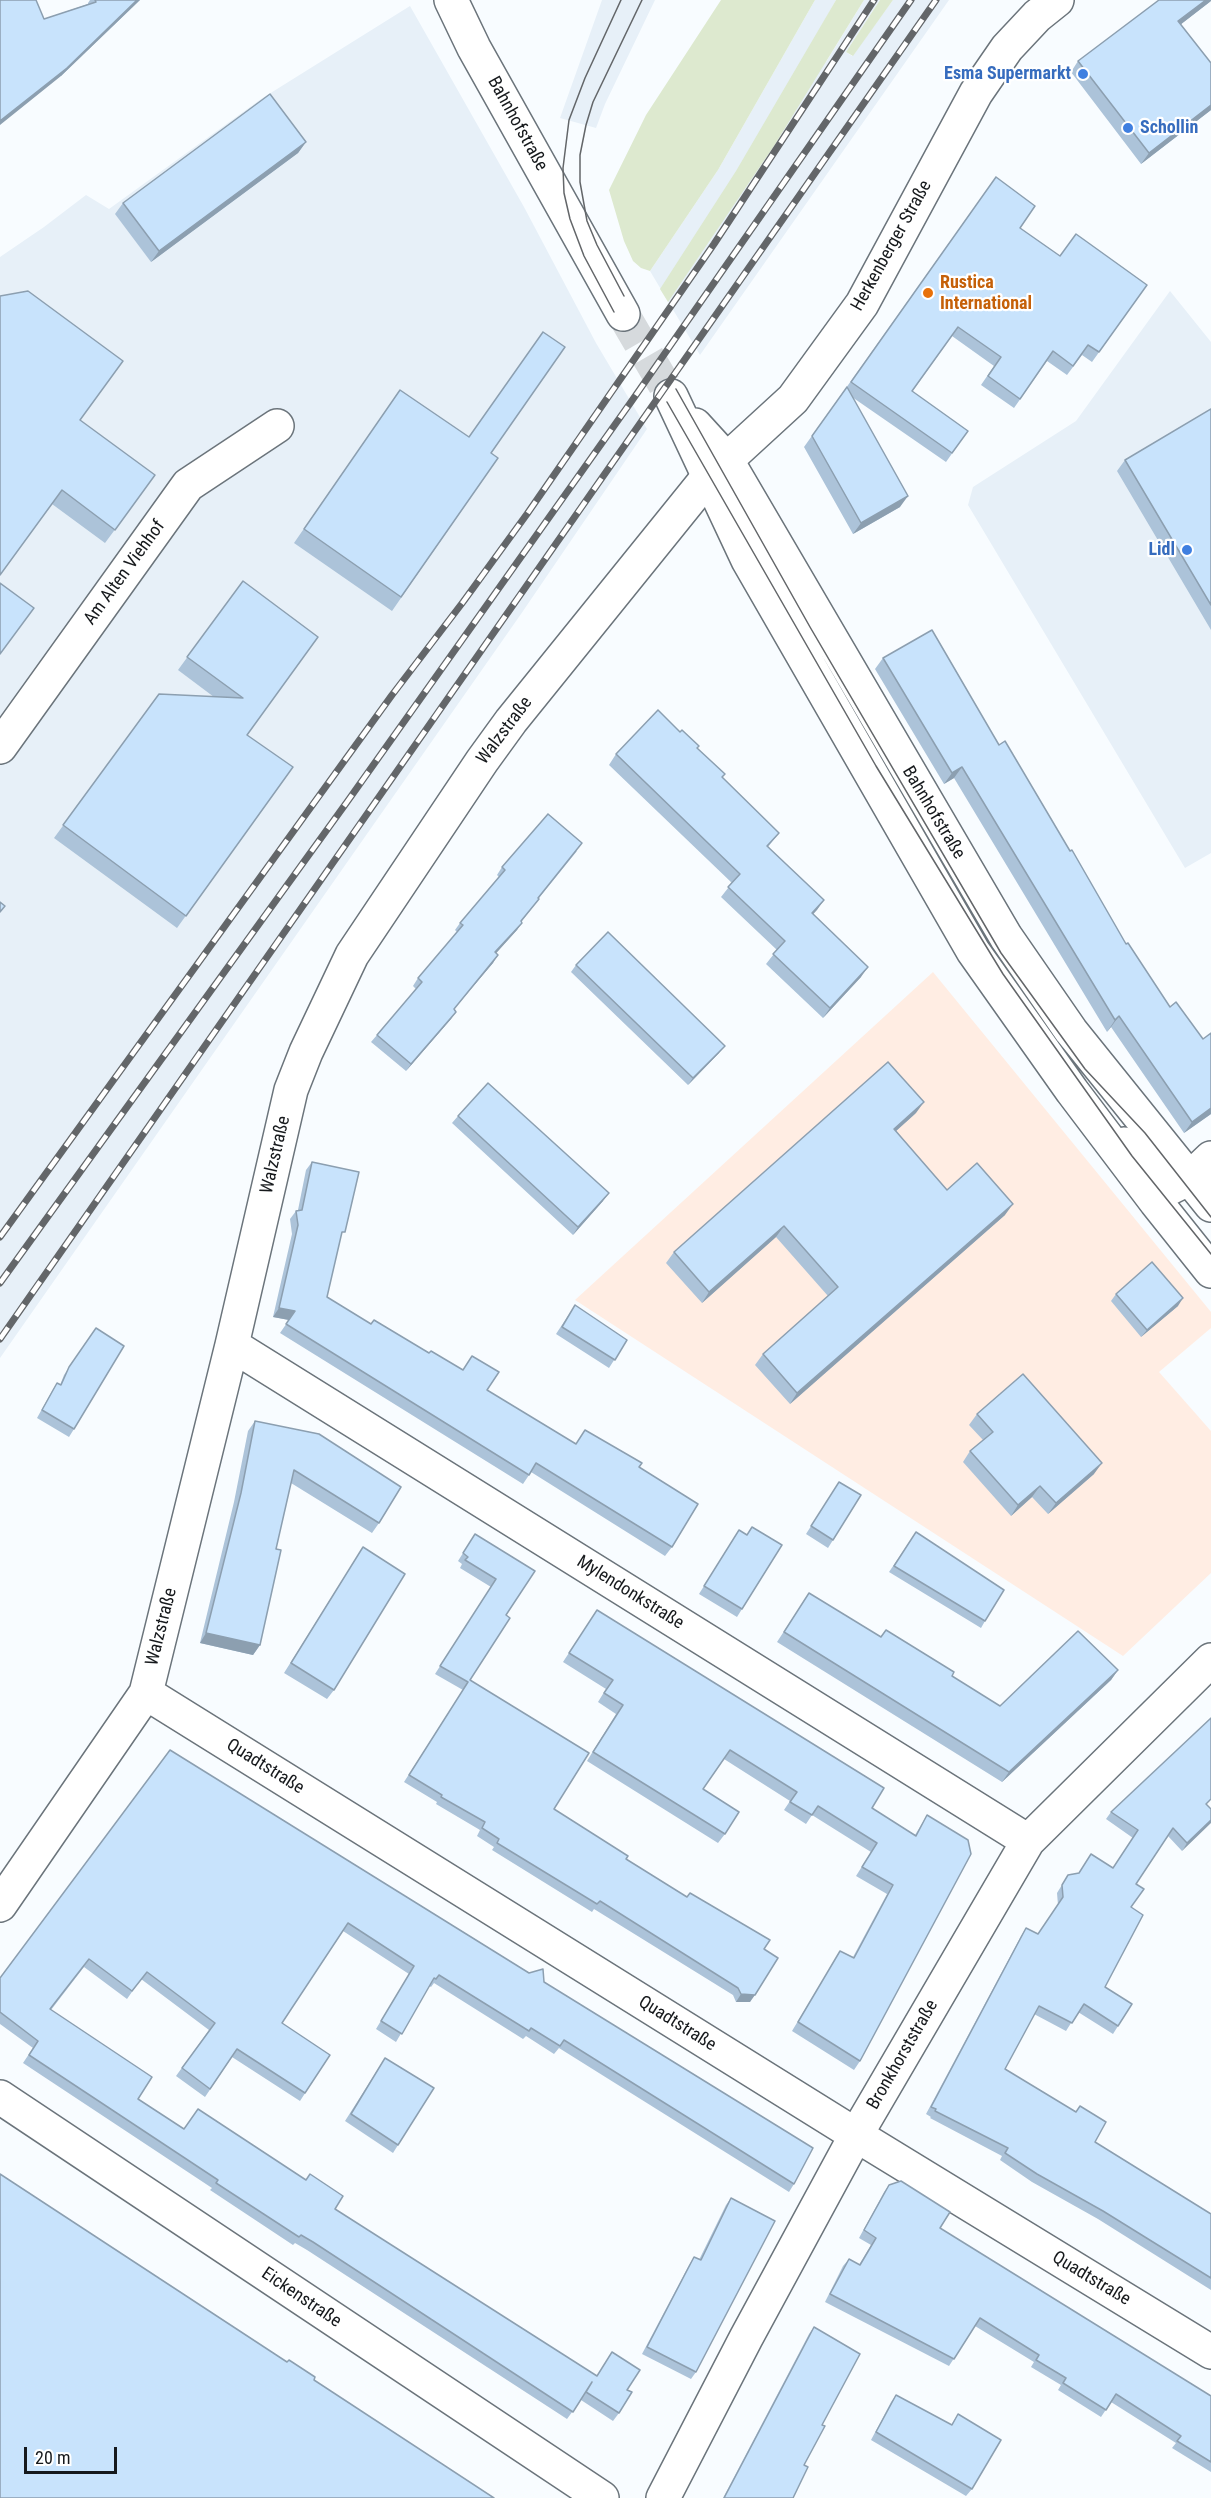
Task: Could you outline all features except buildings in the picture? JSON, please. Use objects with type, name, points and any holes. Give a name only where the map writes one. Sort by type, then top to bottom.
[{"type":"street","name":"Bahnhofstraße","points":[[451,0],[474,48],[623,314]]},
{"type":"street","name":"Herkenberger Straße","points":[[717,468],[794,399],[855,314],[976,93],[1007,48],[1036,16],[1057,0]]},
{"type":"street","name":"Bahnhofstraße","points":[[674,401],[1006,937],[1071,1031],[1190,1175],[1211,1205]]},
{"type":"street","name":"Am Alten Viehhof","points":[[0,747],[189,485],[277,426]]},
{"type":"street","name":"Bahnhofstraße","points":[[717,468],[748,560],[973,951],[1091,1116],[1211,1271]]},
{"type":"street","name":"Walzstraße","points":[[0,1905],[146,1693],[291,1090],[306,1052],[352,955],[511,721],[717,468]]},
{"type":"street","name":"Bahnhofstraße","points":[[1091,1116],[1190,1175]]},
{"type":"street","name":"Mylendonkstraße","points":[[231,1345],[1028,1841]]},
{"type":"street","name":"Bronkhorststraße","points":[[663,2498],[746,2338],[856,2135],[1028,1841],[1211,1660]]},
{"type":"street","name":"Quadtstraße","points":[[146,1693],[856,2135],[1211,2352]]},
{"type":"street","name":"Eickenstraße","points":[[0,2097],[602,2498]]},
{"type":"shaded area","points":[[602,0],[655,0],[605,104],[596,128],[560,118]]},
{"type":"shaded area","points":[[815,0],[836,0],[808,51],[826,62],[864,0],[880,0],[846,52],[852,56],[893,0],[949,0],[700,355],[650,271],[718,170]]},
{"type":"shaded area","points":[[410,6],[524,207],[596,343],[647,429],[521,614],[0,1358],[0,257],[86,195],[109,209],[261,99]]},
{"type":"shaded area","points":[[1170,291],[1211,342],[1211,853],[1185,868],[968,505],[973,487],[1076,421]]},
{"type":"shaded area","points":[[933,972],[1211,1312],[1211,1328],[1159,1372],[1211,1431],[1211,1573],[1123,1656],[575,1300]]},
{"type":"green space","points":[[721,0],[815,0],[718,170],[650,271],[641,268],[633,261],[624,241],[609,190],[646,115]]},
{"type":"green space","points":[[836,0],[864,0],[774,146],[668,302],[660,289],[736,171]]},
{"type":"green space","points":[[880,0],[893,0],[853,56],[846,52]]},
{"type":"tunnel","points":[[623,314],[671,396]]},
{"type":"tram line","points":[[614,312],[584,256],[570,219],[564,193],[563,168],[569,120],[585,78],[621,0]]},
{"type":"tram line","points":[[624,296],[587,221],[580,182],[580,155],[593,102],[642,0]]},
{"type":"tram line","points":[[676,389],[810,627],[1001,953],[1085,1069],[1145,1133],[1211,1217]]},
{"type":"tram line","points":[[667,402],[876,766],[1003,974],[1132,1156],[1211,1254]]},
{"type":"railway","points":[[0,1237],[392,695],[527,514],[714,244],[874,0]]},
{"type":"railway","points":[[0,1283],[347,802],[631,402],[911,0]]},
{"type":"railway","points":[[0,1339],[936,0]]},
{"type":"place","name":"Esma Supermarkt","points":[[1083,74]]},
{"type":"place","name":"Schollin","points":[[1128,128]]},
{"type":"place","name":"Rustica International","points":[[928,293]]},
{"type":"place","name":"Lidl","points":[[1187,550]]}]
